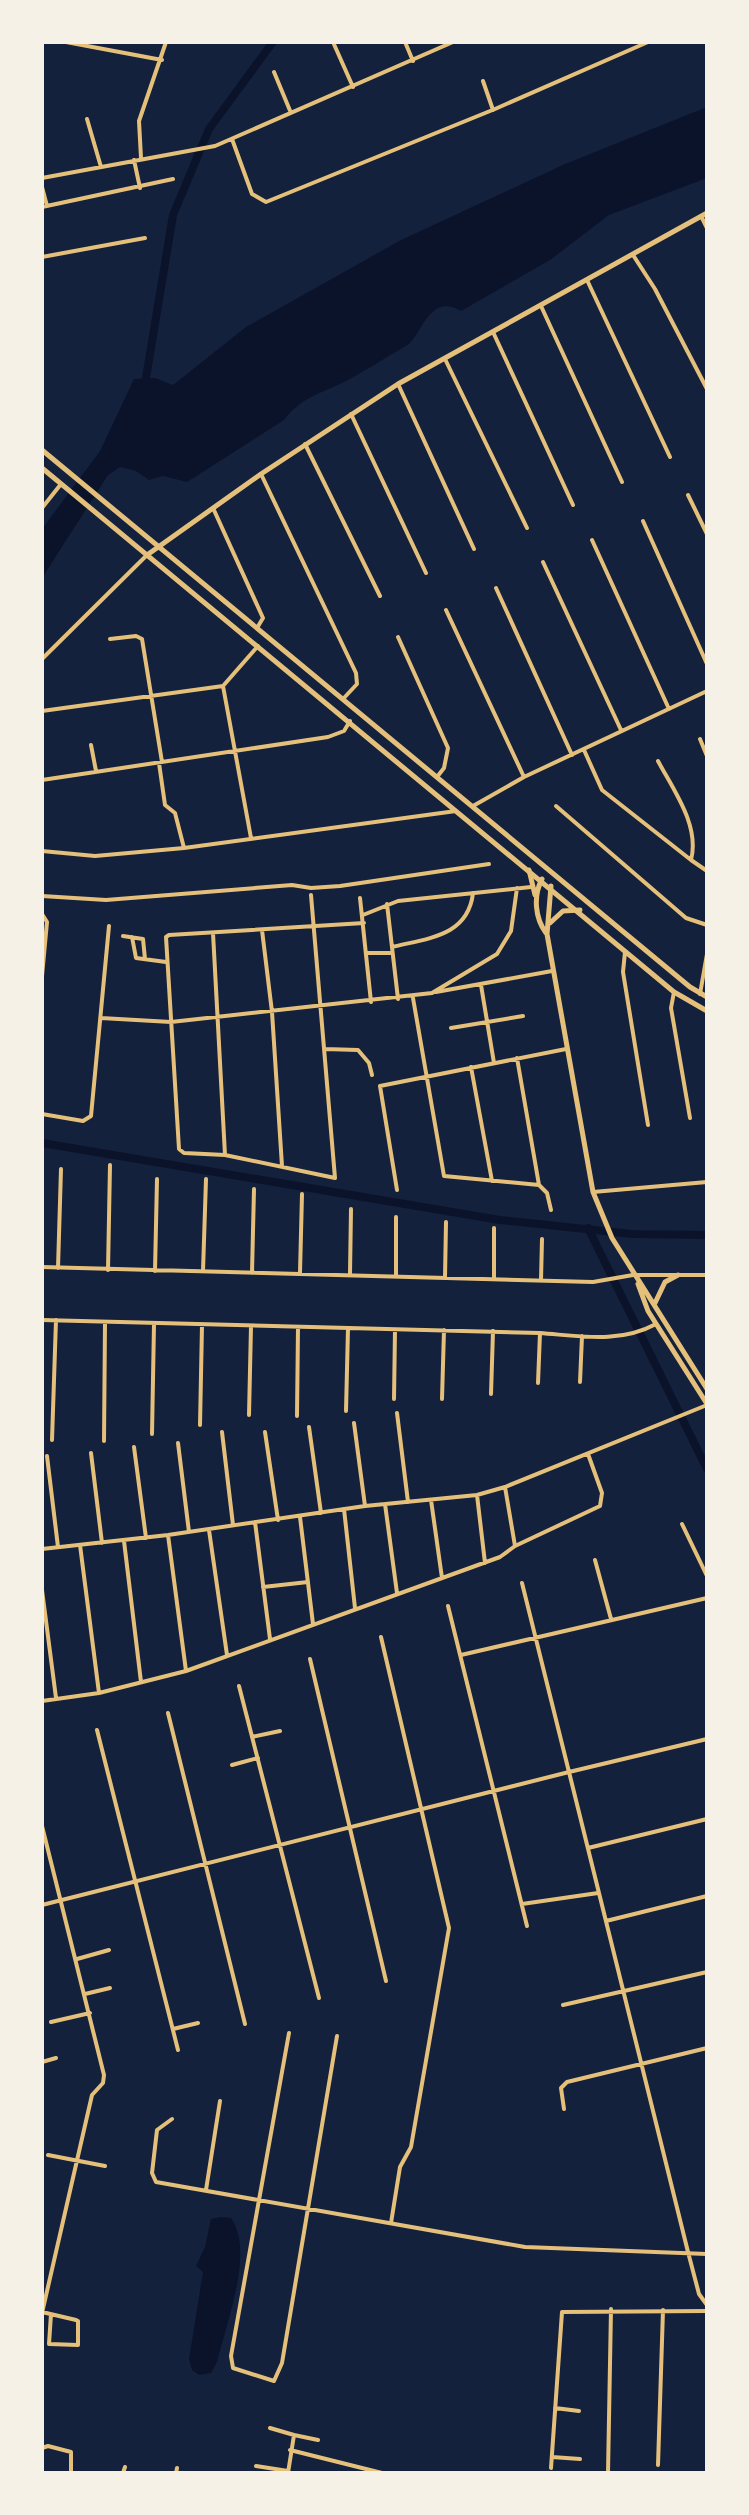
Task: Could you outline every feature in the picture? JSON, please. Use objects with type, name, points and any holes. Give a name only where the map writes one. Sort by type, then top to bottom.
[{"type":"main road","points":[[147,555],[161,549],[261,474],[398,384],[704,214]]},
{"type":"main road","points":[[42,450],[704,995]]},
{"type":"main road","points":[[42,468],[580,910],[674,992],[707,1011]]},
{"type":"main road","points":[[528,868],[540,925],[547,934]]},
{"type":"main road","points":[[535,896],[550,869]]},
{"type":"main road","points":[[559,877],[551,886],[547,934],[593,1192],[604,1222],[633,1275],[655,1304],[707,1389]]},
{"type":"main road","points":[[549,924],[563,911],[580,910]]},
{"type":"main road","points":[[655,1304],[659,1289],[678,1275]]},
{"type":"main road","points":[[638,1283],[656,1324],[707,1404]]},
{"type":"main road","points":[[656,1324],[664,1320]]},
{"type":"street","points":[[66,42],[162,60]]},
{"type":"street","points":[[142,159],[139,121],[166,42]]},
{"type":"street","points":[[333,42],[353,87]]},
{"type":"street","points":[[405,42],[413,61]]},
{"type":"street","points":[[42,178],[203,148],[232,139],[453,42]]},
{"type":"street","points":[[232,139],[252,194],[266,202],[493,110],[648,42]]},
{"type":"street","points":[[274,72],[291,113]]},
{"type":"street","points":[[483,81],[493,110]]},
{"type":"street","points":[[87,119],[101,167]]},
{"type":"street","points":[[134,160],[140,188]]},
{"type":"street","points":[[42,187],[44,206],[173,179]]},
{"type":"street","points":[[704,214],[707,228]]},
{"type":"street","points":[[42,257],[145,238]]},
{"type":"street","points":[[632,253],[655,289],[707,389]]},
{"type":"street","points":[[586,277],[670,457]]},
{"type":"street","points":[[540,304],[622,482]]},
{"type":"street","points":[[492,330],[573,505]]},
{"type":"street","points":[[444,357],[527,528]]},
{"type":"street","points":[[398,384],[474,549]]},
{"type":"street","points":[[351,414],[426,573]]},
{"type":"street","points":[[305,444],[380,596]]},
{"type":"street","points":[[261,474],[356,673],[357,684],[343,699]]},
{"type":"street","points":[[42,508],[61,484]]},
{"type":"street","points":[[688,495],[707,534]]},
{"type":"street","points":[[213,508],[263,618],[257,628]]},
{"type":"street","points":[[643,521],[707,664]]},
{"type":"street","points":[[592,540],[669,709]]},
{"type":"street","points":[[42,659],[147,555]]},
{"type":"street","points":[[543,562],[622,731]]},
{"type":"street","points":[[496,588],[572,755]]},
{"type":"street","points":[[446,610],[524,777]]},
{"type":"street","points":[[110,639],[136,636],[142,639],[165,805],[175,813],[184,848]]},
{"type":"street","points":[[398,637],[448,748],[444,768],[437,777]]},
{"type":"street","points":[[42,711],[223,686],[258,646]]},
{"type":"street","points":[[223,686],[238,752],[251,838]]},
{"type":"street","points":[[473,806],[524,777],[707,691]]},
{"type":"street","points":[[42,780],[328,737],[344,731],[350,721]]},
{"type":"street","points":[[700,739],[707,756]]},
{"type":"street","points":[[91,745],[96,771]]},
{"type":"street","points":[[584,750],[602,790],[707,871],[707,886]]},
{"type":"street","points":[[658,761],[692,831],[695,844],[691,860]]},
{"type":"street","points":[[556,806],[690,921],[707,925]]},
{"type":"street","points":[[42,851],[95,856],[184,848],[458,810]]},
{"type":"street","points":[[42,896],[106,900],[292,885],[311,888],[340,886],[489,864]]},
{"type":"street","points":[[363,915],[387,904],[531,887]]},
{"type":"street","points":[[432,993],[497,954],[511,931],[517,888]]},
{"type":"street","points":[[367,953],[392,950],[460,925],[471,908],[473,893]]},
{"type":"street","points":[[311,895],[313,926],[325,1049],[335,1178],[225,1155],[184,1153],[179,1149],[165,940],[169,935],[262,930],[313,926],[364,923]]},
{"type":"street","points":[[360,898],[371,1002]]},
{"type":"street","points":[[387,904],[398,999]]},
{"type":"street","points":[[42,914],[47,922],[42,976]]},
{"type":"street","points":[[42,1114],[89,1121],[109,926]]},
{"type":"street","points":[[262,930],[272,1012],[282,1167]]},
{"type":"street","points":[[213,933],[220,1016],[225,1155]]},
{"type":"street","points":[[123,936],[145,942],[145,959]]},
{"type":"street","points":[[132,937],[134,955],[166,962]]},
{"type":"street","points":[[625,950],[623,972],[648,1125]]},
{"type":"street","points":[[704,995],[707,954]]},
{"type":"street","points":[[101,1018],[171,1022],[321,1008],[413,997],[552,971]]},
{"type":"street","points":[[481,985],[494,1063]]},
{"type":"street","points":[[674,992],[671,1008],[690,1118]]},
{"type":"street","points":[[413,997],[444,1176],[539,1185]]},
{"type":"street","points":[[451,1028],[523,1016]]},
{"type":"street","points":[[325,1049],[358,1050],[369,1063],[372,1075]]},
{"type":"street","points":[[397,1190],[380,1086],[566,1049]]},
{"type":"street","points":[[517,1058],[539,1185],[547,1193],[551,1210]]},
{"type":"street","points":[[471,1067],[492,1181]]},
{"type":"street","points":[[108,1270],[110,1165]]},
{"type":"street","points":[[58,1268],[61,1169]]},
{"type":"street","points":[[155,1271],[157,1179]]},
{"type":"street","points":[[203,1271],[206,1179]]},
{"type":"street","points":[[593,1192],[707,1182]]},
{"type":"street","points":[[252,1273],[254,1189]]},
{"type":"street","points":[[300,1273],[302,1194]]},
{"type":"street","points":[[350,1274],[351,1209]]},
{"type":"street","points":[[396,1217],[396,1276]]},
{"type":"street","points":[[445,1278],[446,1222]]},
{"type":"street","points":[[494,1228],[494,1279]]},
{"type":"street","points":[[541,1280],[542,1239]]},
{"type":"street","points":[[42,1267],[606,1282],[633,1275],[707,1275]]},
{"type":"street","points":[[42,1320],[625,1337],[656,1324]]},
{"type":"street","points":[[52,1440],[56,1320]]},
{"type":"street","points":[[104,1441],[105,1322]]},
{"type":"street","points":[[152,1434],[154,1324]]},
{"type":"street","points":[[200,1425],[202,1325]]},
{"type":"street","points":[[249,1415],[251,1326]]},
{"type":"street","points":[[297,1416],[298,1327]]},
{"type":"street","points":[[346,1411],[348,1328]]},
{"type":"street","points":[[394,1399],[395,1330]]},
{"type":"street","points":[[442,1399],[444,1330]]},
{"type":"street","points":[[491,1394],[493,1331]]},
{"type":"street","points":[[538,1383],[540,1333]]},
{"type":"street","points":[[580,1382],[582,1336]]},
{"type":"street","points":[[42,1549],[209,1530],[365,1506],[477,1495],[505,1487],[707,1404]]},
{"type":"street","points":[[397,1413],[408,1502]]},
{"type":"street","points":[[354,1423],[365,1506]]},
{"type":"street","points":[[309,1427],[321,1513]]},
{"type":"street","points":[[222,1432],[233,1525]]},
{"type":"street","points":[[265,1432],[278,1520]]},
{"type":"street","points":[[178,1443],[189,1532]]},
{"type":"street","points":[[134,1447],[146,1538]]},
{"type":"street","points":[[91,1453],[102,1543]]},
{"type":"street","points":[[42,1701],[99,1693],[186,1671],[485,1563],[600,1506],[602,1493],[588,1454]]},
{"type":"street","points":[[47,1456],[58,1547]]},
{"type":"street","points":[[505,1487],[515,1546]]},
{"type":"street","points":[[477,1495],[485,1563]]},
{"type":"street","points":[[431,1500],[442,1578]]},
{"type":"street","points":[[385,1504],[397,1593]]},
{"type":"street","points":[[344,1509],[355,1608]]},
{"type":"street","points":[[300,1517],[313,1624]]},
{"type":"street","points":[[255,1522],[270,1640]]},
{"type":"street","points":[[682,1524],[707,1576]]},
{"type":"street","points":[[209,1530],[227,1655]]},
{"type":"street","points":[[168,1535],[186,1671]]},
{"type":"street","points":[[124,1541],[141,1682]]},
{"type":"street","points":[[80,1545],[99,1693]]},
{"type":"street","points":[[595,1560],[611,1620]]},
{"type":"street","points":[[263,1587],[308,1582]]},
{"type":"street","points":[[522,1583],[688,2252],[699,2294],[707,2308],[562,2312],[551,2468]]},
{"type":"street","points":[[42,1590],[56,1699]]},
{"type":"street","points":[[461,1655],[707,1598]]},
{"type":"street","points":[[448,1606],[527,1926]]},
{"type":"street","points":[[381,1637],[449,1920],[449,1937],[411,2147],[400,2167],[391,2223]]},
{"type":"street","points":[[310,1659],[386,1981]]},
{"type":"street","points":[[239,1686],[319,1998]]},
{"type":"street","points":[[168,1713],[245,2024]]},
{"type":"street","points":[[97,1730],[178,2050]]},
{"type":"street","points":[[252,1737],[280,1731]]},
{"type":"street","points":[[42,1905],[707,1739]]},
{"type":"street","points":[[232,1765],[258,1758]]},
{"type":"street","points":[[588,1848],[707,1819]]},
{"type":"street","points":[[42,1826],[77,1959],[104,2080],[92,2095],[42,2313],[51,2314],[78,2321],[78,2345],[49,2344],[51,2314]]},
{"type":"street","points":[[522,1904],[599,1893]]},
{"type":"street","points":[[606,1921],[707,1896]]},
{"type":"street","points":[[77,1959],[109,1950]]},
{"type":"street","points":[[563,2005],[707,1972]]},
{"type":"street","points":[[85,1994],[110,1988]]},
{"type":"street","points":[[51,2022],[90,2013]]},
{"type":"street","points":[[172,2029],[198,2023]]},
{"type":"street","points":[[289,2033],[231,2356],[233,2368],[268,2380],[278,2378],[310,2208],[337,2036]]},
{"type":"street","points":[[564,2109],[563,2084],[707,2048]]},
{"type":"street","points":[[42,2062],[56,2058]]},
{"type":"street","points":[[206,2190],[220,2101]]},
{"type":"street","points":[[172,2119],[157,2130],[153,2179],[542,2249],[707,2254]]},
{"type":"street","points":[[48,2155],[105,2166]]},
{"type":"street","points":[[608,2473],[611,2309]]},
{"type":"street","points":[[658,2465],[663,2310]]},
{"type":"street","points":[[555,2408],[579,2411]]},
{"type":"street","points":[[270,2428],[318,2440]]},
{"type":"street","points":[[256,2466],[288,2472],[294,2435]]},
{"type":"street","points":[[42,2448],[48,2446],[71,2452],[71,2473]]},
{"type":"street","points":[[290,2450],[382,2473]]},
{"type":"street","points":[[552,2457],[580,2459]]},
{"type":"water","points":[[707,107],[707,178],[609,215],[550,260],[461,311],[441,307],[433,311],[406,346],[349,380],[303,402],[284,420],[187,482],[163,476],[149,480],[136,471],[120,467],[108,475],[42,578],[42,529],[100,451],[134,379],[155,378],[173,385],[246,327],[401,240],[565,164]]},
{"type":"water","points":[[231,2218],[238,2232],[239,2268],[217,2362],[211,2373],[199,2375],[192,2370],[189,2359],[203,2272],[196,2266],[205,2247],[211,2219]]},
{"type":"waterway","points":[[144,390],[173,215],[209,129],[273,42]]},
{"type":"waterway","points":[[42,1143],[500,1220],[632,1234],[707,1235]]},
{"type":"waterway","points":[[588,1228],[707,1469]]}]
